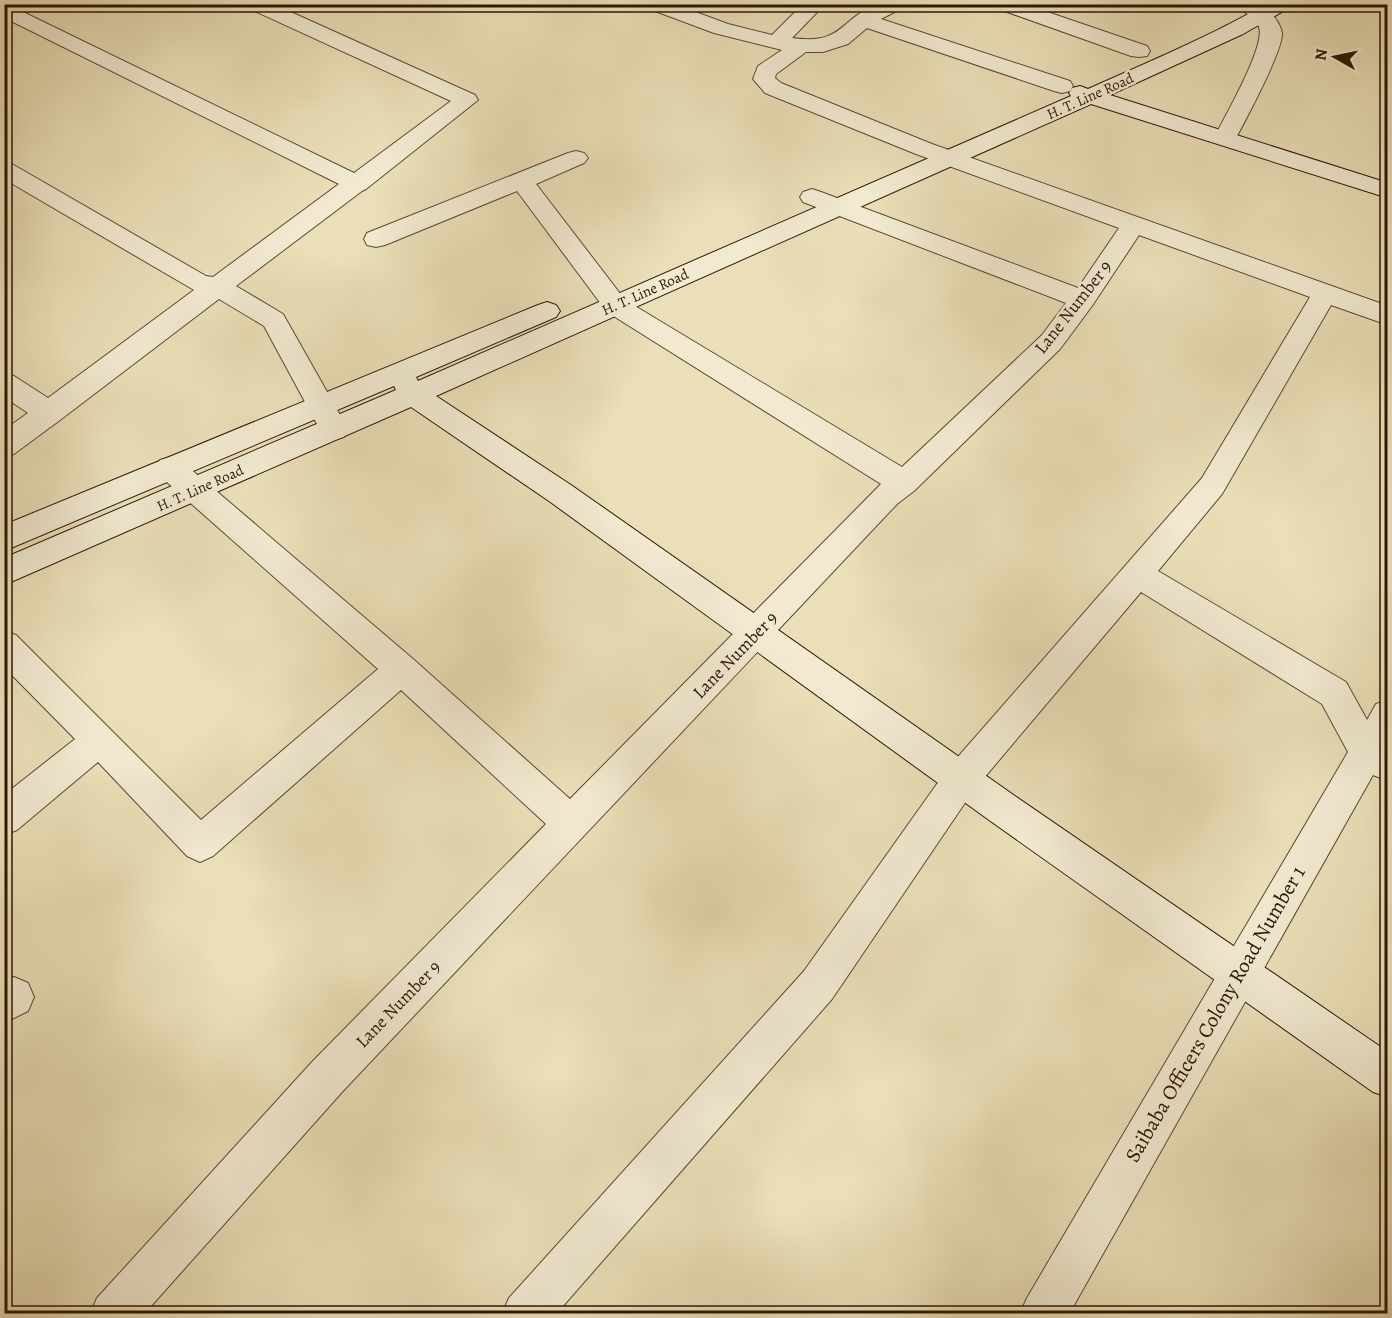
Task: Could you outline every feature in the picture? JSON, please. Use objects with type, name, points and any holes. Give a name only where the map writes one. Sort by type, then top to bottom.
[{"type":"street","points":[[9,18],[35,4]]},
{"type":"street","points":[[4,446],[358,184],[467,100],[255,4]]},
{"type":"street","points":[[654,4],[727,30],[776,43],[818,48],[841,40],[865,21],[895,4]]},
{"type":"street","points":[[776,43],[815,4]]},
{"type":"street","points":[[1003,4],[1139,51]]},
{"type":"street","name":"H. T. Line Road","points":[[609,296],[812,197],[924,149],[1236,4]]},
{"type":"street","points":[[1225,138],[1256,79],[1271,39],[1272,34],[1264,8]]},
{"type":"street","name":"H. T. Line Road","points":[[4,539],[170,468],[328,417],[609,296],[836,208],[1088,96],[1264,8]]},
{"type":"street","points":[[9,18],[358,184]]},
{"type":"street","points":[[865,21],[1088,96],[1388,191]]},
{"type":"street","points":[[801,46],[766,71],[764,79],[773,87],[924,149],[1388,316]]},
{"type":"street","points":[[376,239],[576,158]]},
{"type":"street","points":[[4,169],[199,283],[219,287],[274,320],[328,417]]},
{"type":"street","points":[[522,181],[609,296],[904,483]]},
{"type":"street","points":[[812,197],[1083,300]]},
{"type":"street","name":"Lane Number 9","points":[[113,1314],[327,1077],[758,632],[886,496],[904,483],[1051,342],[1083,300],[1133,226]]},
{"type":"street","points":[[525,1314],[818,985],[961,778],[1212,486],[1325,294]]},
{"type":"street","points":[[4,382],[50,413]]},
{"type":"street","points":[[406,384],[961,778],[1388,1077]]},
{"type":"street","name":"H. T. Line Road","points":[[4,572],[195,490],[328,417]]},
{"type":"street","points":[[170,468],[401,669],[572,824]]},
{"type":"street","points":[[1136,573],[1334,693],[1377,759]]},
{"type":"street","points":[[4,645],[200,844],[401,669]]},
{"type":"street","name":"Saibaba Officers Colony Road Number 1","points":[[1043,1314],[1238,973],[1377,759],[1388,715]]},
{"type":"street","points":[[4,818],[99,740]]}]
